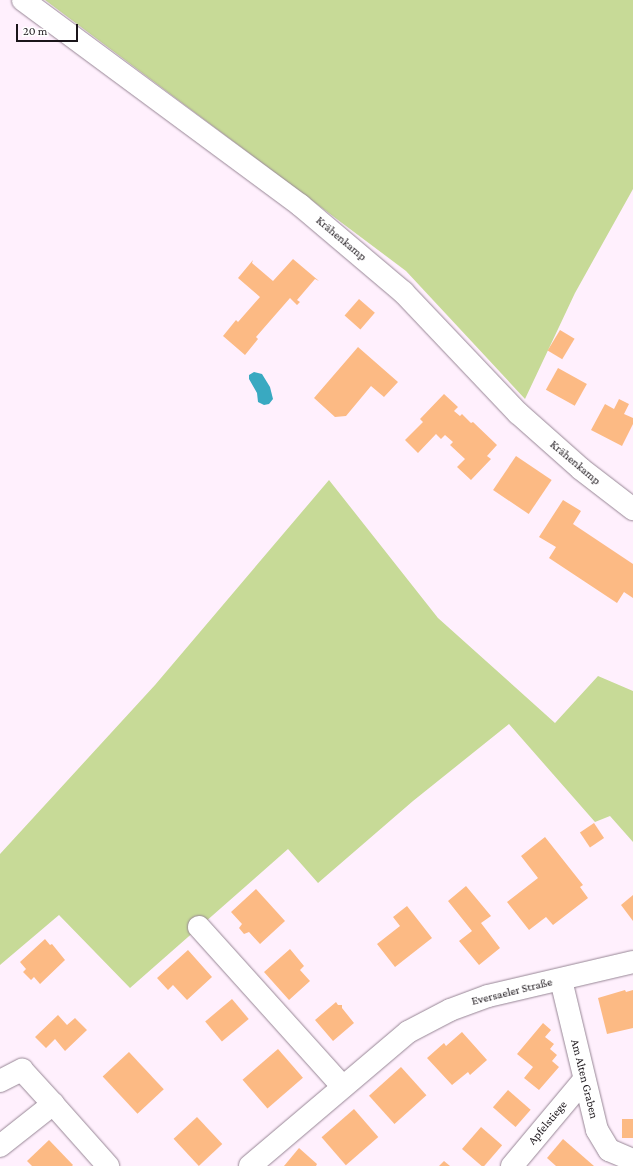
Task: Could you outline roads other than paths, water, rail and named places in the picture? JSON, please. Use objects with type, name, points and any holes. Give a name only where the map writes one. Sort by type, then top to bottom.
[{"type":"street","name":"Krähenkamp","points":[[23,0],[300,204],[403,292],[518,414],[581,469],[633,509]]},
{"type":"street","points":[[199,927],[343,1087]]},
{"type":"street","name":"Eversaeler Straße","points":[[250,1166],[408,1032],[450,1010],[488,996],[633,962]]},
{"type":"street","name":"Am Alten Graben","points":[[561,980],[597,1130],[609,1150],[633,1160]]},
{"type":"street","points":[[0,1081],[22,1070],[108,1166]]},
{"type":"street","name":"Apfelstiege","points":[[512,1166],[584,1080]]},
{"type":"street","points":[[0,1146],[53,1104]]},
{"type":"water","points":[[254,372],[262,374],[270,387],[273,399],[269,404],[264,405],[258,402],[257,393],[249,379],[249,375]]}]
